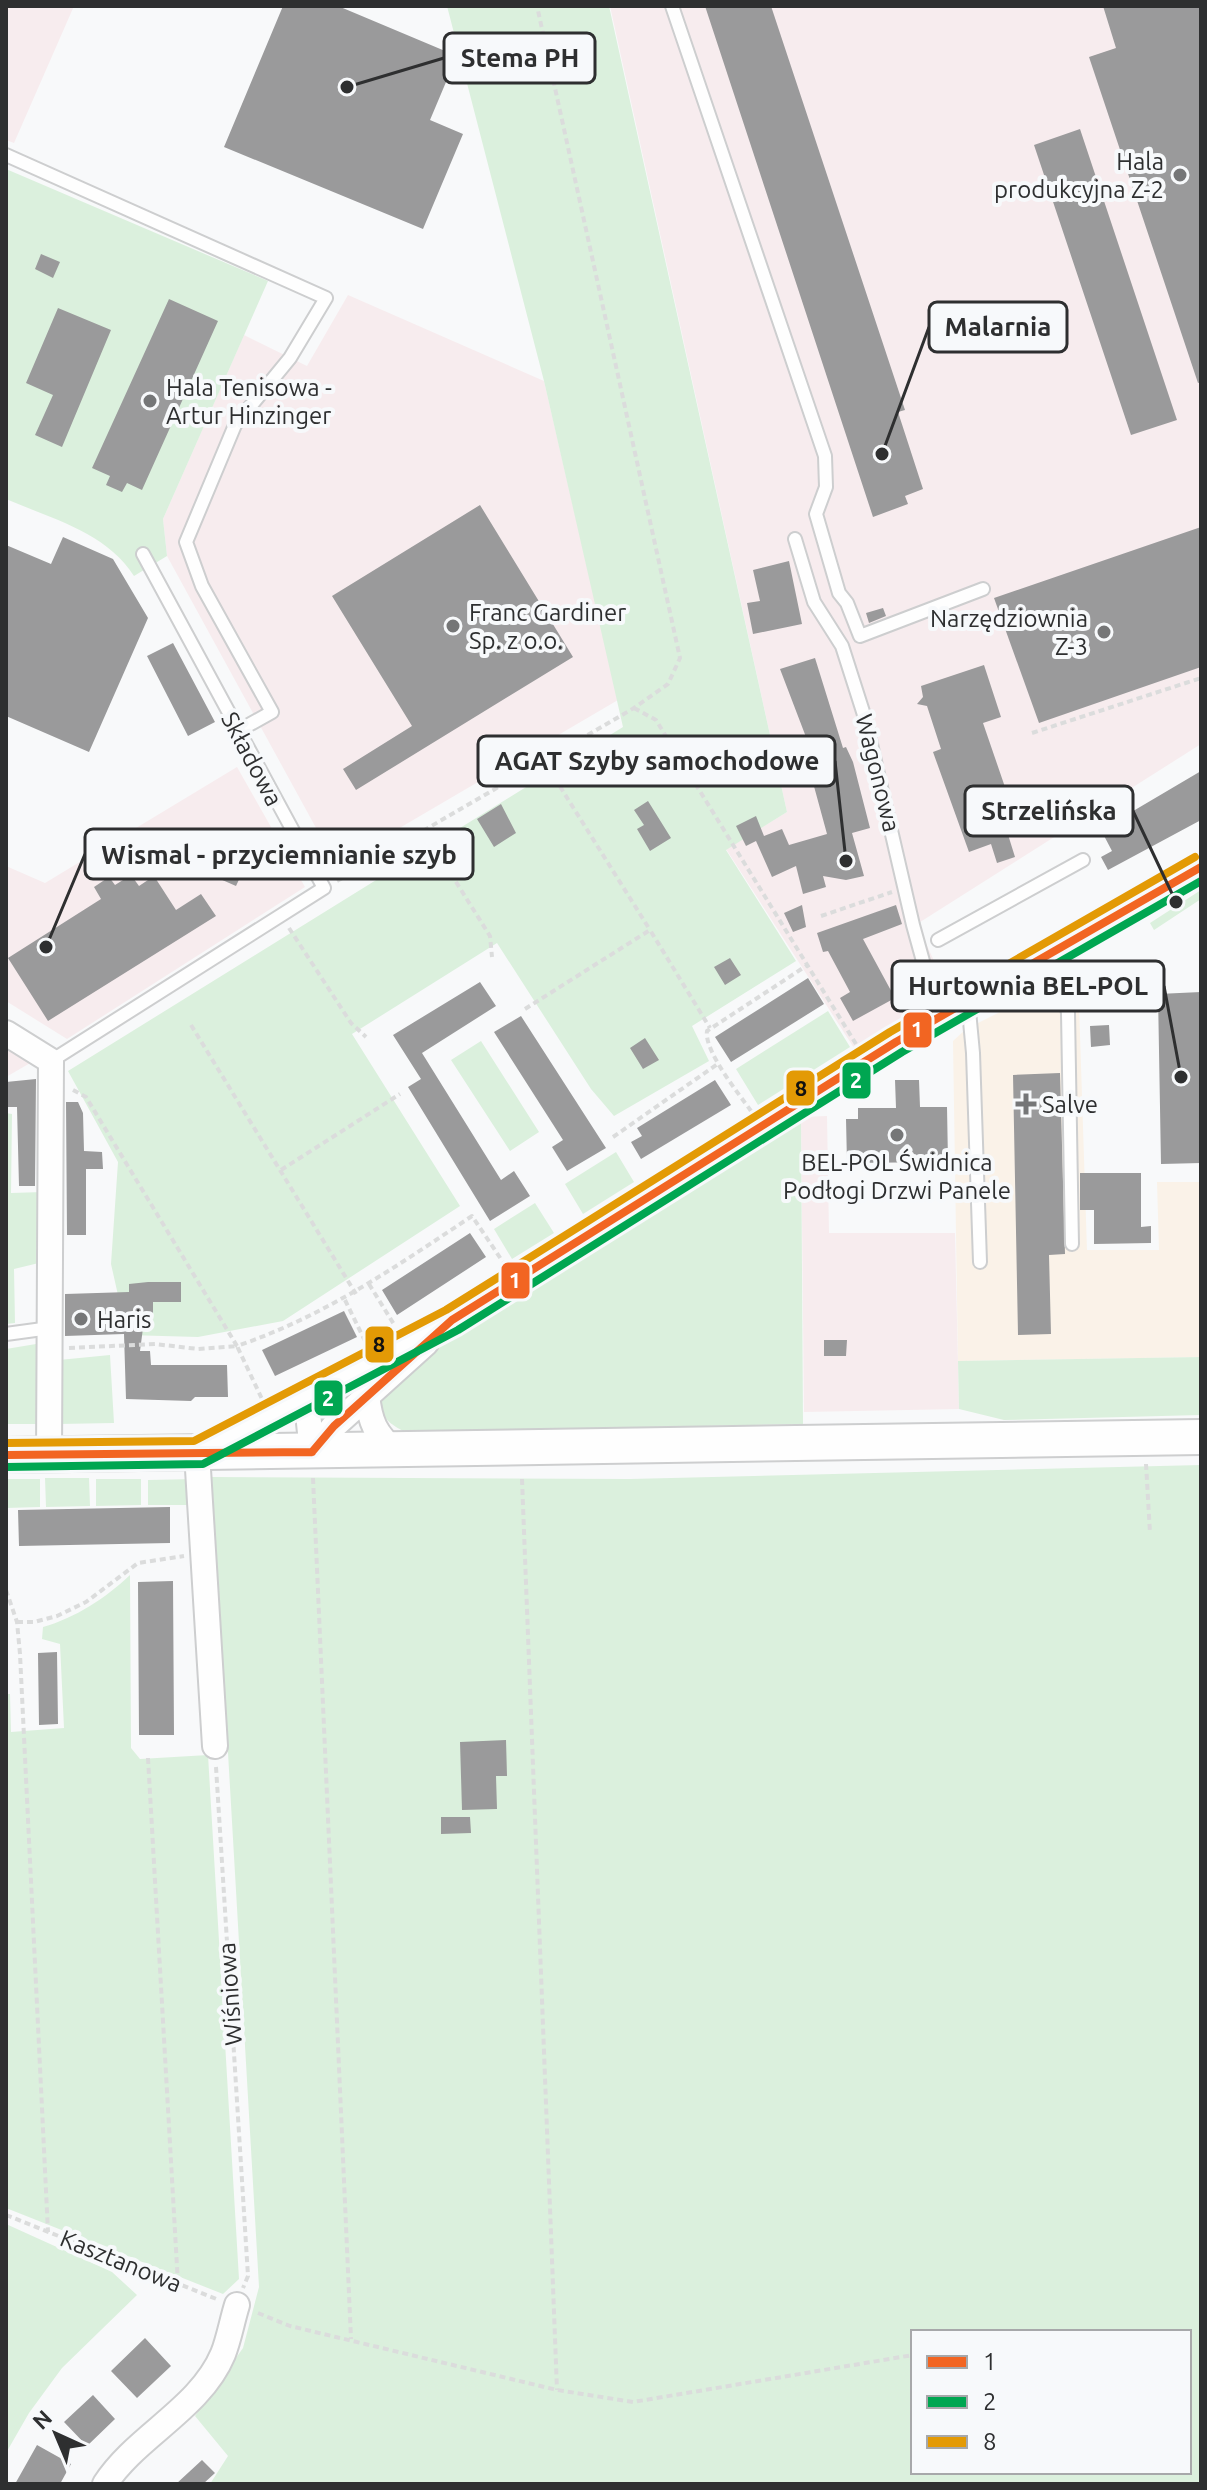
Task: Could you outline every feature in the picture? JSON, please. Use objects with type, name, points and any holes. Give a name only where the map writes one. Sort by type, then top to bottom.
[{"type":"main road","points":[[6,1455],[197,1453],[312,1465],[396,1452],[1201,1437]]},
{"type":"street","points":[[215,1746],[197,1453],[452,1320],[865,1061],[1201,867]]},
{"type":"street","points":[[6,1033],[50,1069],[49,1455]]},
{"type":"street","points":[[312,1465],[367,1395],[452,1320]]},
{"type":"street","points":[[306,1394],[312,1465]]},
{"type":"street","points":[[367,1395],[369,1418],[377,1435],[396,1452]]},
{"type":"street","points":[[105,2484],[203,2385],[223,2355],[237,2305]]},
{"type":"lane","points":[[672,6],[825,456],[826,487],[816,514],[839,593],[847,603],[860,636],[983,589]]},
{"type":"lane","points":[[6,155],[326,298],[290,358],[235,425],[186,542],[202,586],[272,712],[238,731]]},
{"type":"lane","name":"Wagonowa","points":[[795,539],[814,602],[842,646],[865,718],[926,972],[945,1013]]},
{"type":"lane","name":"Składowa","points":[[143,554],[324,888]]},
{"type":"lane","points":[[938,940],[1083,860]]},
{"type":"lane","points":[[50,1069],[324,888]]},
{"type":"lane","points":[[1055,951],[1068,1013],[1072,1244]]},
{"type":"lane","points":[[968,1000],[973,1053],[980,1262]]},
{"type":"lane","points":[[6,1334],[51,1339]]},
{"type":"path","points":[[324,888],[634,708],[668,684],[680,658],[537,6]]},
{"type":"path","points":[[1032,733],[1201,678]]},
{"type":"path","points":[[634,708],[656,720],[865,1061]]},
{"type":"path","points":[[544,761],[710,1028]]},
{"type":"path","points":[[424,830],[490,936],[492,957]]},
{"type":"path","points":[[821,916],[905,887]]},
{"type":"path","points":[[282,917],[351,1023],[366,1037]]},
{"type":"path","points":[[525,1009],[650,930]]},
{"type":"path","points":[[761,1126],[706,1038],[710,1028],[807,966]]},
{"type":"path","points":[[191,1025],[356,1294]]},
{"type":"path","points":[[613,1137],[719,1063]]},
{"type":"path","points":[[50,1069],[86,1097],[237,1346],[263,1401]]},
{"type":"path","points":[[281,1170],[400,1094]]},
{"type":"path","points":[[51,1339],[198,1349],[237,1346],[276,1333],[356,1294],[472,1216],[514,1281]]},
{"type":"path","points":[[369,1284],[406,1343]]},
{"type":"path","points":[[345,1300],[374,1359]]},
{"type":"path","points":[[1144,1438],[1150,1533]]},
{"type":"path","points":[[312,1465],[351,2339]]},
{"type":"path","points":[[522,1479],[557,2390]]},
{"type":"path","points":[[17,1622],[34,1622],[57,1616],[86,1602],[124,1571],[150,1559],[203,1554]]},
{"type":"path","points":[[6,1590],[17,1622],[48,2232]]},
{"type":"path","name":"Wiśniowa","points":[[215,1746],[248,2276],[237,2305]]},
{"type":"path","points":[[148,1758],[178,2284]]},
{"type":"path","name":"Kasztanowa","points":[[6,2215],[290,2326],[557,2390],[633,2402],[911,2355]]},
{"type":"shaded area","points":[[6,6],[74,6],[14,143],[6,140]]},
{"type":"shaded area","points":[[610,6],[1201,6],[1201,744],[917,924],[947,989],[854,1048],[726,849],[787,812]]},
{"type":"shaded area","name":"Franc Gardiner Sp. z o.o.","points":[[348,295],[544,381],[618,700],[362,850],[321,837],[167,556],[163,519],[244,335],[307,366]]},
{"type":"shaded area","points":[[237,767],[305,887],[67,1039],[6,1001],[6,866],[45,883]]},
{"type":"shaded area","points":[[1078,973],[1087,1250],[1159,1250],[1157,1182],[1201,1182],[1201,1357],[958,1361],[953,1041],[966,1029]]},
{"type":"shaded area","points":[[6,1046],[32,1062],[6,1077]]},
{"type":"shaded area","points":[[827,1116],[829,1233],[955,1233],[959,1409],[804,1412],[801,1117]]},
{"type":"green space","points":[[447,6],[609,6],[787,812],[726,850],[796,961],[692,1026],[709,1061],[614,1116],[591,1089],[497,943],[352,1034],[460,1206],[283,1321],[198,1337],[127,1335],[111,1264],[118,1162],[68,1071],[623,727],[544,381]]},
{"type":"green space","points":[[6,169],[268,281],[163,519],[167,556],[134,576],[109,548],[77,528],[6,499]]},
{"type":"green space","points":[[1201,890],[1201,899],[1154,930],[1150,923]]},
{"type":"green space","points":[[828,1011],[850,1047],[758,1105],[736,1069]]},
{"type":"green space","points":[[481,1041],[539,1132],[510,1151],[451,1060]]},
{"type":"green space","points":[[6,1113],[12,1114],[11,1193],[43,1192],[43,1262],[14,1269],[15,1323],[6,1324]]},
{"type":"green space","points":[[801,1117],[803,1424],[405,1432],[387,1420],[382,1399],[422,1360],[473,1323]]},
{"type":"green space","points":[[616,1152],[634,1182],[583,1214],[565,1184]]},
{"type":"green space","points":[[535,1203],[554,1233],[512,1259],[494,1229]]},
{"type":"green space","points":[[42,1343],[41,1424],[6,1424],[6,1349]]},
{"type":"green space","points":[[110,1355],[114,1423],[59,1424],[59,1360]]},
{"type":"green space","points":[[1201,1357],[1201,1415],[1004,1420],[959,1409],[958,1361]]},
{"type":"green space","points":[[1201,1465],[1201,2484],[210,2484],[228,2456],[195,2416],[243,2348],[259,2287],[212,1477],[630,1479]]},
{"type":"green space","points":[[45,1478],[89,1478],[90,1506],[46,1507]]},
{"type":"green space","points":[[6,1479],[40,1479],[40,1507],[6,1508]]},
{"type":"green space","points":[[96,1479],[141,1479],[141,1505],[96,1506]]},
{"type":"green space","points":[[194,1479],[195,1505],[148,1505],[148,1480]]},
{"type":"green space","points":[[130,1575],[131,1748],[140,1759],[208,1755],[239,2279],[223,2294],[6,2208],[6,1694],[10,1694],[11,1732],[64,1728],[60,1644],[42,1639],[43,1627],[90,1606]]},
{"type":"green space","points":[[6,2224],[112,2272],[137,2295],[62,2368],[29,2413],[6,2453]]},
{"type":"building","points":[[283,6],[338,6],[457,56],[430,120],[463,134],[423,229],[224,147]]},
{"type":"building","points":[[705,6],[771,6],[905,410],[898,412],[923,489],[905,496],[908,504],[873,517]]},
{"type":"building","name":"Hala produkcyjna Z-2","points":[[1103,6],[1201,6],[1201,382],[1198,383],[1089,57],[1116,48]]},
{"type":"building","points":[[1080,129],[1177,420],[1131,435],[1034,145]]},
{"type":"building","points":[[41,254],[60,262],[53,278],[35,269]]},
{"type":"building","points":[[169,299],[218,321],[142,490],[127,483],[122,492],[106,485],[110,476],[92,468]]},
{"type":"building","points":[[58,308],[111,330],[62,447],[35,435],[53,395],[26,383]]},
{"type":"building","name":"Franc Gardiner Sp. z o.o.","points":[[480,505],[573,657],[356,790],[343,769],[412,726],[332,596]]},
{"type":"building","name":"Narzędziownia Z-3","points":[[1201,527],[1201,667],[1039,723],[994,598]]},
{"type":"building","points":[[63,537],[113,559],[148,618],[89,752],[6,716],[6,545],[51,564]]},
{"type":"building","points":[[789,561],[802,624],[753,634],[747,603],[760,601],[753,570]]},
{"type":"building","points":[[883,608],[886,616],[869,623],[866,613]]},
{"type":"building","points":[[173,643],[215,722],[188,736],[147,656]]},
{"type":"building","points":[[815,658],[843,748],[846,747],[853,762],[870,828],[852,833],[864,876],[846,880],[823,876],[826,887],[803,894],[796,866],[772,877],[756,841],[746,846],[736,826],[756,816],[764,836],[782,829],[789,845],[827,834],[809,768],[814,767],[810,759],[814,758],[780,669]]},
{"type":"building","points":[[984,665],[1001,717],[983,723],[1017,822],[1005,825],[1015,857],[997,863],[991,844],[969,852],[933,752],[941,749],[927,706],[917,704],[923,697],[921,686]]},
{"type":"building","points":[[1201,771],[1201,820],[1108,870],[1101,857],[1112,851],[1101,830]]},
{"type":"building","points":[[648,801],[671,838],[650,851],[637,829],[644,825],[634,810]]},
{"type":"building","points":[[501,804],[516,833],[494,847],[477,819]]},
{"type":"building","points":[[211,856],[243,871],[236,886],[204,872]]},
{"type":"building","points":[[131,875],[139,886],[154,876],[176,910],[201,894],[216,916],[48,1021],[8,958],[101,899],[94,887],[109,877],[115,885]]},
{"type":"building","points":[[802,905],[806,927],[793,932],[784,913]]},
{"type":"building","points":[[896,905],[902,924],[863,939],[895,998],[853,1021],[840,998],[850,992],[828,951],[823,952],[817,933]]},
{"type":"building","points":[[730,958],[741,975],[725,985],[714,967]]},
{"type":"building","points":[[808,978],[824,1004],[731,1062],[715,1037]]},
{"type":"building","points":[[480,982],[496,1006],[422,1053],[501,1180],[514,1171],[530,1196],[490,1221],[408,1087],[421,1079],[393,1035]]},
{"type":"building","points":[[1201,992],[1201,1163],[1161,1164],[1158,994]]},
{"type":"building","points":[[521,1016],[606,1148],[567,1171],[552,1147],[563,1140],[494,1032]]},
{"type":"building","points":[[1109,1025],[1110,1045],[1091,1047],[1090,1026]]},
{"type":"building","points":[[645,1038],[659,1060],[643,1069],[630,1048]]},
{"type":"building","points":[[1060,1073],[1065,1254],[1049,1255],[1051,1334],[1018,1335],[1013,1075]]},
{"type":"building","points":[[36,1079],[35,1186],[19,1186],[17,1107],[6,1107],[6,1082]]},
{"type":"building","points":[[715,1080],[731,1105],[641,1159],[631,1142],[642,1136],[637,1128]]},
{"type":"building","points":[[895,1080],[919,1080],[920,1107],[947,1107],[948,1162],[847,1163],[846,1119],[858,1119],[858,1108],[896,1108]]},
{"type":"building","points":[[66,1102],[78,1102],[83,1113],[84,1151],[102,1152],[103,1169],[86,1169],[86,1235],[67,1235]]},
{"type":"building","points":[[1080,1173],[1141,1173],[1141,1227],[1151,1226],[1151,1243],[1094,1244],[1094,1210],[1080,1210]]},
{"type":"building","points":[[470,1233],[486,1257],[397,1315],[382,1290]]},
{"type":"building","points":[[181,1282],[181,1302],[153,1302],[153,1313],[145,1313],[140,1351],[150,1351],[151,1365],[227,1365],[228,1397],[195,1397],[191,1401],[126,1399],[124,1334],[65,1336],[65,1294],[129,1292],[129,1284]]},
{"type":"building","points":[[344,1311],[357,1337],[275,1376],[262,1350]]},
{"type":"building","points":[[824,1340],[847,1340],[846,1356],[824,1356]]},
{"type":"building","points":[[170,1507],[170,1543],[19,1546],[18,1510]]},
{"type":"building","points":[[173,1581],[174,1735],[139,1735],[138,1582]]},
{"type":"building","points":[[57,1652],[58,1724],[39,1725],[38,1653]]},
{"type":"building","points":[[506,1740],[507,1776],[496,1776],[497,1809],[462,1810],[460,1742]]},
{"type":"building","points":[[441,1817],[470,1817],[471,1833],[441,1834]]},
{"type":"building","points":[[145,2338],[171,2366],[137,2398],[111,2371]]},
{"type":"building","points":[[93,2395],[115,2419],[87,2446],[64,2422]]},
{"type":"building","points":[[37,2445],[71,2464],[60,2484],[15,2484]]},
{"type":"building","points":[[202,2460],[215,2473],[203,2484],[176,2484]]},
{"type":"transit line","name":"8","points":[[6,1443],[194,1441],[446,1310],[890,1032],[1195,857]]},
{"type":"transit line","name":"1","points":[[312,1452],[334,1426],[452,1320],[896,1042],[1201,867]]},
{"type":"transit line","name":"2","points":[[6,1467],[203,1464],[458,1330],[902,1052],[1201,881]]},
{"type":"transit line","name":"1","points":[[6,1455],[312,1452]]},
{"type":"place","name":"Stema PH","points":[[347,87]]},
{"type":"place","name":"Hala produkcyjna Z-2","points":[[1180,175]]},
{"type":"place","name":"Hala Tenisowa - Artur Hinzinger","points":[[150,401]]},
{"type":"place","name":"Malarnia","points":[[882,454]]},
{"type":"place","name":"Franc Gardiner Sp. z o.o.","points":[[453,626]]},
{"type":"place","name":"Narzędziownia Z-3","points":[[1104,632]]},
{"type":"place","name":"AGAT Szyby samochodowe","points":[[846,861]]},
{"type":"place","name":"Strzelińska","points":[[1176,902]]},
{"type":"place","name":"Wismal - przyciemnianie szyb","points":[[46,947]]},
{"type":"place","name":"Hurtownia BEL-POL","points":[[1181,1077]]},
{"type":"place","name":"Salve","points":[[1026,1104]]},
{"type":"place","name":"BEL-POL Świdnica Podłogi Drzwi Panele","points":[[897,1135]]},
{"type":"place","name":"Haris","points":[[81,1319]]}]
